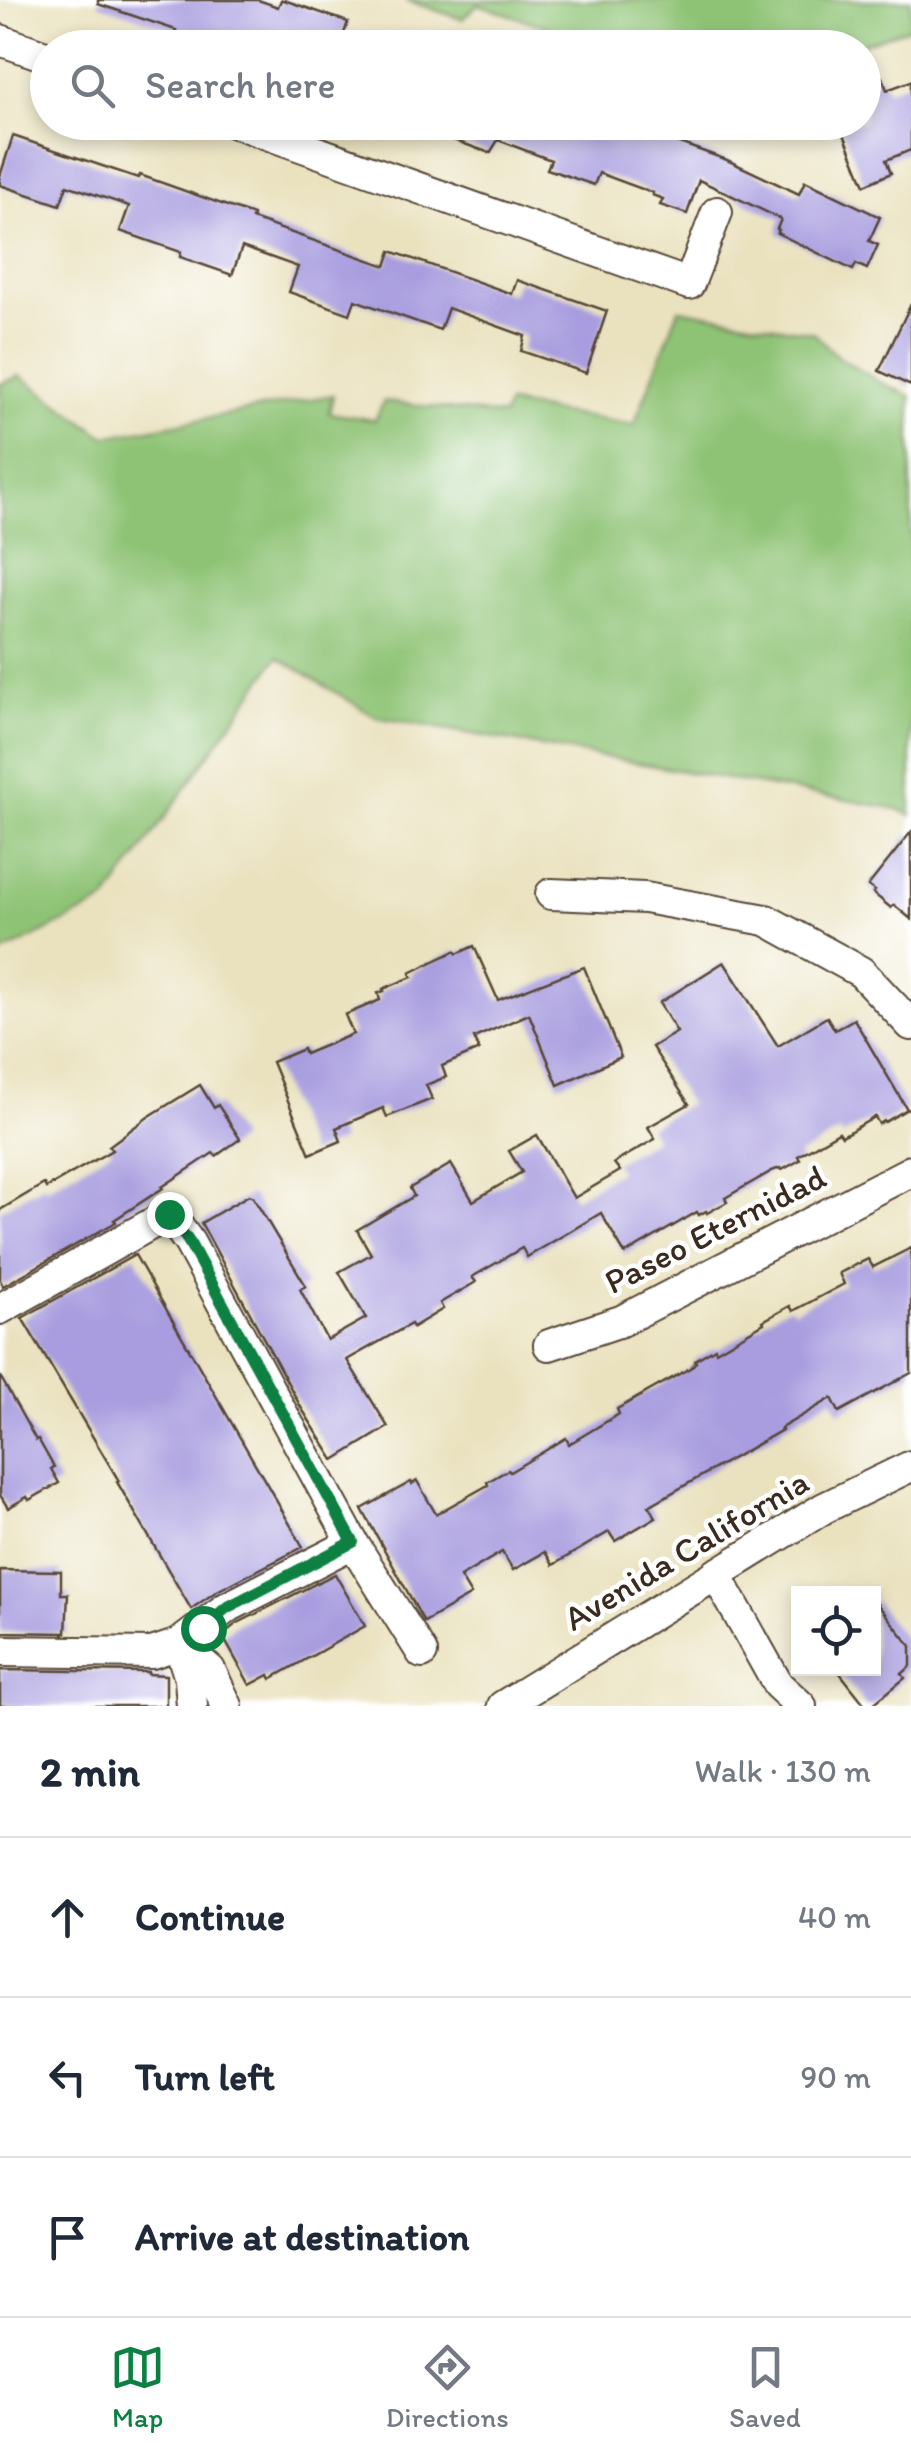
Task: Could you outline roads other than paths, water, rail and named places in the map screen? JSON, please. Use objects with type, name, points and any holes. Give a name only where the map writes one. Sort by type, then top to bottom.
[{"type":"street","points":[[0,40],[30,51]]},
{"type":"street","points":[[284,140],[689,284],[717,212]]},
{"type":"street","points":[[551,894],[645,898],[766,920],[861,972],[911,1026]]},
{"type":"street","name":"Paseo Eternidad","points":[[549,1345],[621,1322],[911,1171]]},
{"type":"street","points":[[0,1308],[169,1214],[189,1242],[353,1542],[422,1653]]},
{"type":"street","name":"Avenida California","points":[[503,1706],[824,1508],[911,1466]]},
{"type":"street","points":[[0,1651],[152,1653],[179,1644],[226,1608],[353,1542]]},
{"type":"street","points":[[716,1574],[778,1685],[801,1706]]},
{"type":"street","points":[[179,1644],[190,1679],[192,1706]]},
{"type":"street","points":[[179,1644],[210,1670],[227,1706]]}]
